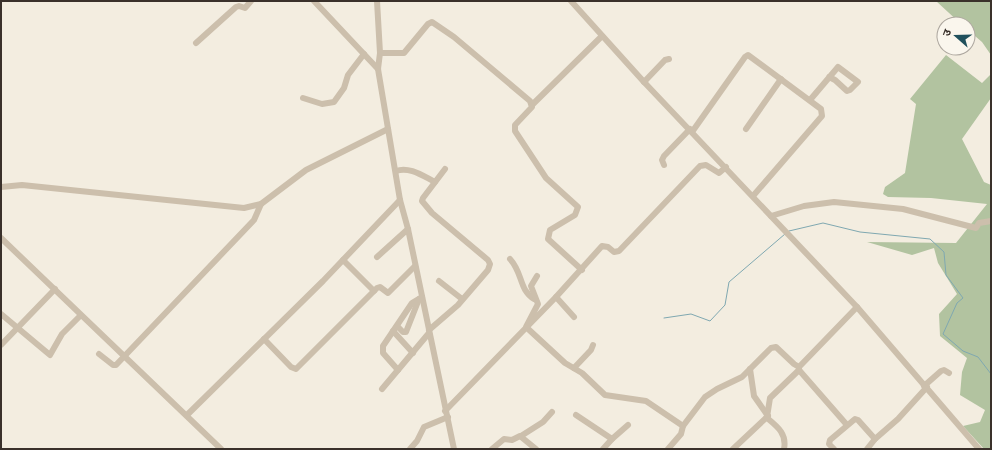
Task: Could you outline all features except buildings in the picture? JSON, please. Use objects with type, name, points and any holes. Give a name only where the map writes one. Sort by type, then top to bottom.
[{"type":"street","points":[[196,43],[236,7],[239,6],[245,8],[251,1]]},
{"type":"street","points":[[314,1],[378,69]]},
{"type":"street","points":[[377,1],[380,53],[378,69],[383,91],[400,200],[408,229],[420,298],[429,332],[454,449]]},
{"type":"street","points":[[571,1],[644,82],[857,307],[979,449]]},
{"type":"street","points":[[380,53],[404,53],[428,24],[432,22],[454,37],[502,76],[530,101],[532,106]]},
{"type":"street","points":[[582,270],[550,243],[547,236],[552,228],[575,215],[578,207],[546,178],[515,131],[515,125],[602,36]]},
{"type":"street","points":[[303,98],[322,104],[334,102],[344,88],[348,75],[364,54]]},
{"type":"street","points":[[664,165],[662,160],[664,156],[691,131],[746,56],[751,56],[821,109],[822,116],[752,196]]},
{"type":"street","points":[[644,82],[665,60],[669,59]]},
{"type":"street","points":[[810,100],[838,67],[858,82],[850,90],[847,90],[835,80],[829,78]]},
{"type":"street","points":[[746,129],[781,79]]},
{"type":"street","points":[[1,187],[22,185],[233,208],[261,204],[306,170],[388,129]]},
{"type":"street","points":[[410,449],[417,442],[424,427],[447,414],[526,327],[582,270],[602,246],[606,246],[614,252],[619,251],[700,166],[706,165],[719,173],[726,167]]},
{"type":"street","points":[[382,390],[429,332],[488,270],[490,264],[488,260],[423,203],[423,198],[445,169]]},
{"type":"street","points":[[396,171],[404,170],[414,172],[435,182]]},
{"type":"street","points":[[187,415],[343,260],[400,200]]},
{"type":"street","points":[[770,216],[804,206],[834,202],[903,209],[976,228],[979,223],[991,221]]},
{"type":"street","points":[[99,354],[115,366],[254,220],[261,204]]},
{"type":"street","points":[[377,256],[408,229]]},
{"type":"street","points":[[1,238],[55,289],[80,316],[124,355],[221,449]]},
{"type":"street","points":[[510,259],[520,272],[524,290],[538,304],[526,327]]},
{"type":"street","points":[[343,260],[374,291]]},
{"type":"street","points":[[264,339],[291,367],[296,369],[378,287],[388,292],[414,267]]},
{"type":"street","points":[[534,299],[531,286],[537,276]]},
{"type":"street","points":[[439,281],[462,299]]},
{"type":"street","points":[[1,345],[55,289]]},
{"type":"street","points":[[556,297],[574,317]]},
{"type":"street","points":[[398,370],[382,351],[382,346],[412,303],[420,298]]},
{"type":"street","points":[[395,328],[406,332],[420,298]]},
{"type":"street","points":[[733,449],[768,417],[769,401],[771,396],[857,307]]},
{"type":"street","points":[[1,314],[17,329],[50,355],[62,334],[80,316]]},
{"type":"street","points":[[526,327],[566,363],[582,373],[605,395],[646,401],[683,426]]},
{"type":"street","points":[[395,328],[413,353]]},
{"type":"street","points":[[574,368],[591,350],[593,345]]},
{"type":"street","points":[[668,449],[683,431],[683,426],[705,397],[717,389],[742,377],[771,348],[776,347],[799,368],[847,425]]},
{"type":"street","points":[[750,369],[754,396],[782,434],[785,443],[784,449]]},
{"type":"street","points":[[867,449],[875,439],[898,418],[925,386],[941,371],[944,370],[949,373]]},
{"type":"street","points":[[492,449],[504,439],[512,440],[521,436],[540,424],[552,412]]},
{"type":"street","points":[[576,415],[612,439]]},
{"type":"street","points":[[834,449],[829,442],[855,419],[858,420],[875,439]]},
{"type":"street","points":[[603,449],[628,425]]},
{"type":"street","points":[[521,436],[536,449]]},
{"type":"green space","points":[[936,1],[991,1],[991,55],[982,42],[976,37],[976,16],[952,16]]},
{"type":"green space","points":[[945,56],[947,56],[982,83],[991,74],[991,98],[962,139],[984,182],[991,185],[991,449],[984,449],[963,426],[980,422],[985,410],[960,395],[962,372],[967,358],[940,336],[939,314],[957,294],[938,263],[934,248],[912,255],[867,242],[956,243],[987,204],[931,198],[888,197],[883,194],[885,187],[905,173],[916,104],[910,99]]},
{"type":"waterway","points":[[789,231],[823,223],[860,232],[930,239],[944,252],[946,275],[963,298],[957,303],[943,334],[963,351],[978,357],[991,374]]},
{"type":"waterway","points":[[664,318],[691,314],[710,321],[725,305],[729,282],[785,234]]}]
